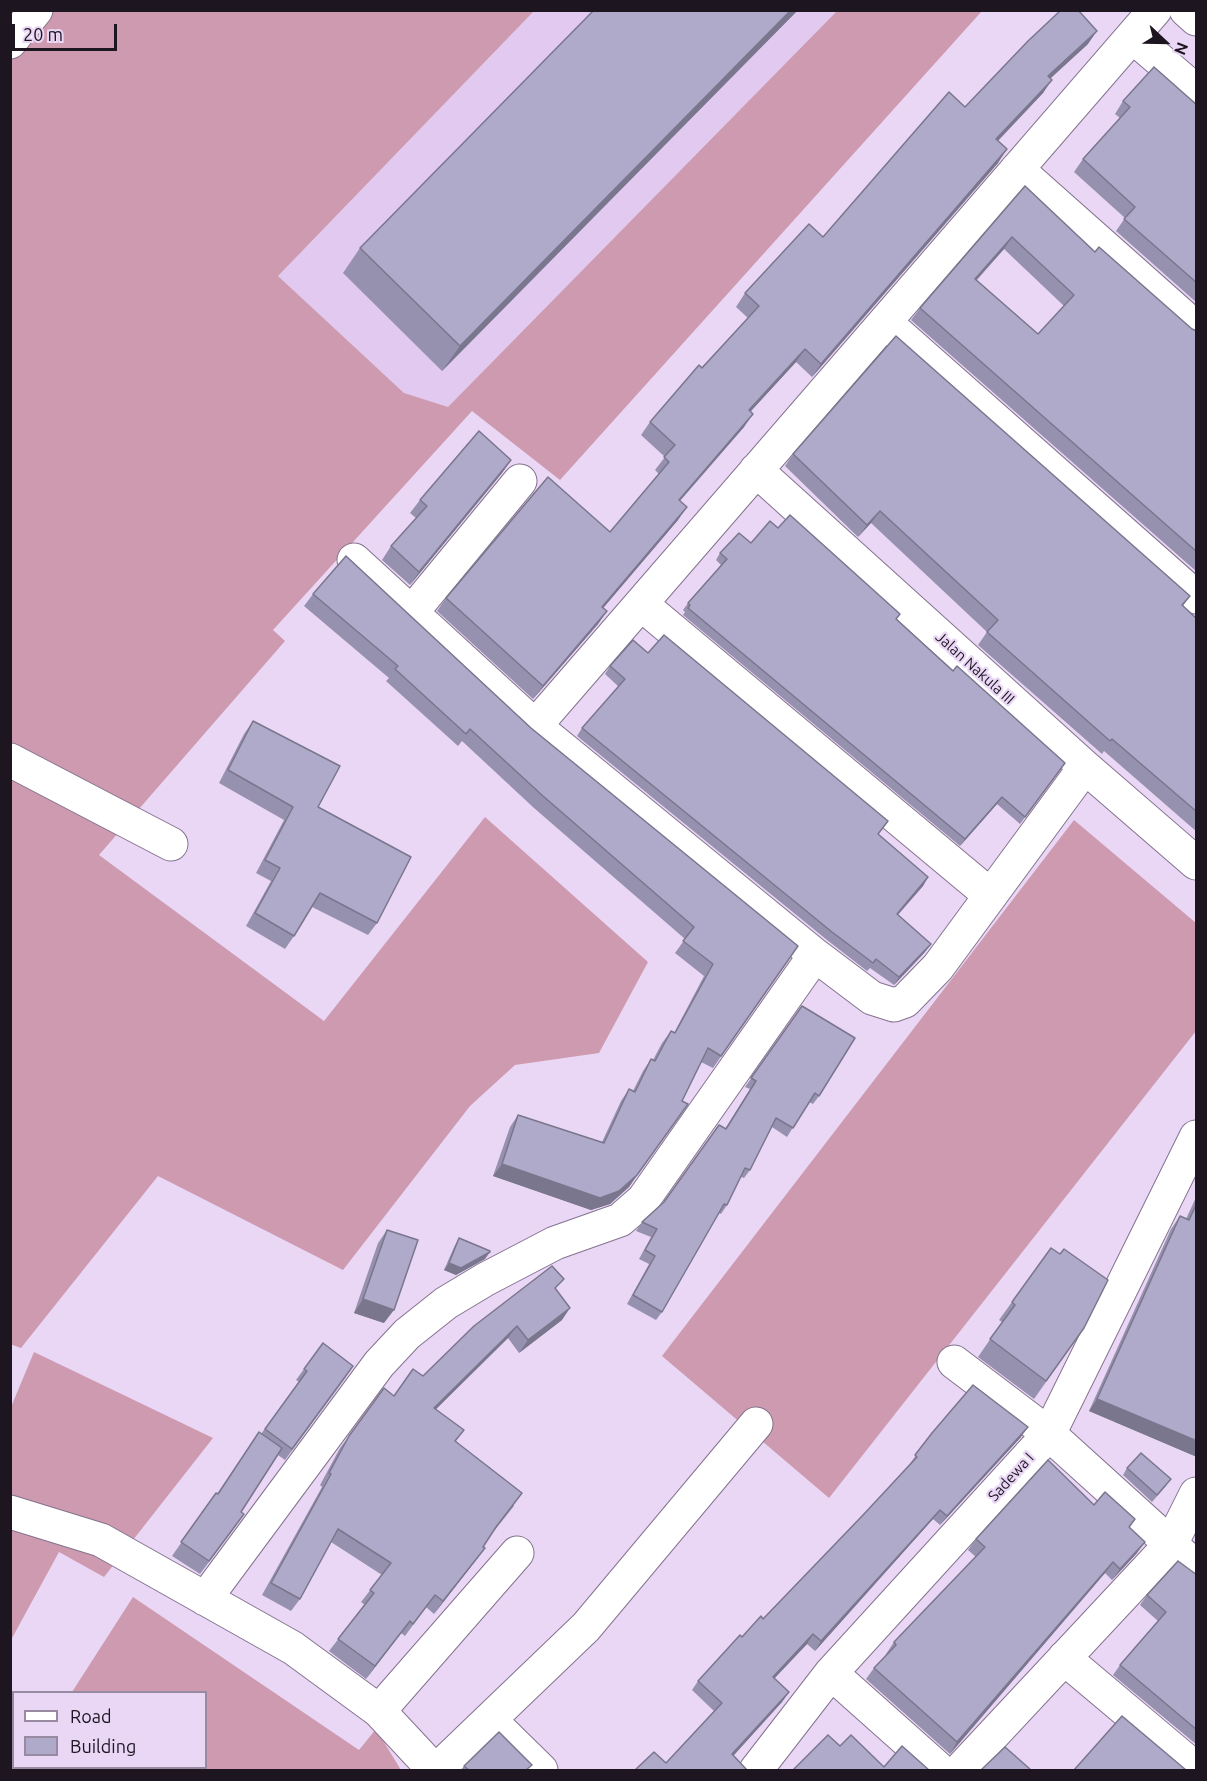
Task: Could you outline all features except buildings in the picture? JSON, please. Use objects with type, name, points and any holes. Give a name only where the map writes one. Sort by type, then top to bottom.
[{"type":"street","points":[[12,37],[36,10]]},
{"type":"street","points":[[534,726],[1155,10]]},
{"type":"street","points":[[1186,10],[1197,20]]},
{"type":"street","points":[[1132,37],[1197,91]]},
{"type":"street","points":[[1017,169],[1197,328]]},
{"type":"street","points":[[885,322],[1197,597]]},
{"type":"street","name":"Jalan Nakula III","points":[[756,470],[1085,767],[1197,862]]},
{"type":"street","points":[[412,612],[520,481]]},
{"type":"street","points":[[354,560],[534,726],[815,956],[872,998],[894,1005],[905,1000],[938,967],[1085,767]]},
{"type":"street","points":[[641,604],[990,895]]},
{"type":"street","points":[[10,760],[171,844]]},
{"type":"street","points":[[205,1599],[379,1364],[407,1334],[446,1303],[486,1279],[555,1243],[620,1220],[643,1200],[815,956]]},
{"type":"street","name":"Sadewa I","points":[[756,1770],[831,1673],[1049,1434],[1197,1137]]},
{"type":"street","points":[[954,1362],[1049,1434],[1197,1567]]},
{"type":"street","points":[[10,1512],[101,1540],[293,1648],[379,1711],[435,1770],[586,1627],[756,1424]]},
{"type":"street","points":[[960,1770],[1171,1544],[1197,1494]]},
{"type":"street","points":[[379,1711],[517,1553]]},
{"type":"street","points":[[1064,1658],[1197,1769]]},
{"type":"street","points":[[831,1673],[940,1770]]},
{"type":"street","points":[[490,1720],[541,1770]]},
{"type":"shaded area","points":[[10,11],[534,11],[278,276],[404,393],[448,407],[837,11],[982,11],[560,480],[472,411],[273,630],[285,641],[99,855],[324,1021],[485,817],[648,962],[599,1053],[515,1065],[470,1106],[343,1270],[158,1176],[21,1348],[10,1344]]},
{"type":"shaded area","points":[[534,11],[837,11],[448,407],[405,394],[278,276]]},
{"type":"shaded area","points":[[1074,820],[1196,923],[1196,1031],[829,1498],[662,1356]]},
{"type":"shaded area","points":[[34,1352],[213,1438],[104,1577],[59,1552],[11,1640],[11,1407]]},
{"type":"shaded area","points":[[133,1597],[359,1750],[376,1729],[401,1770],[22,1770],[207,1769],[207,1691],[73,1691]]}]
